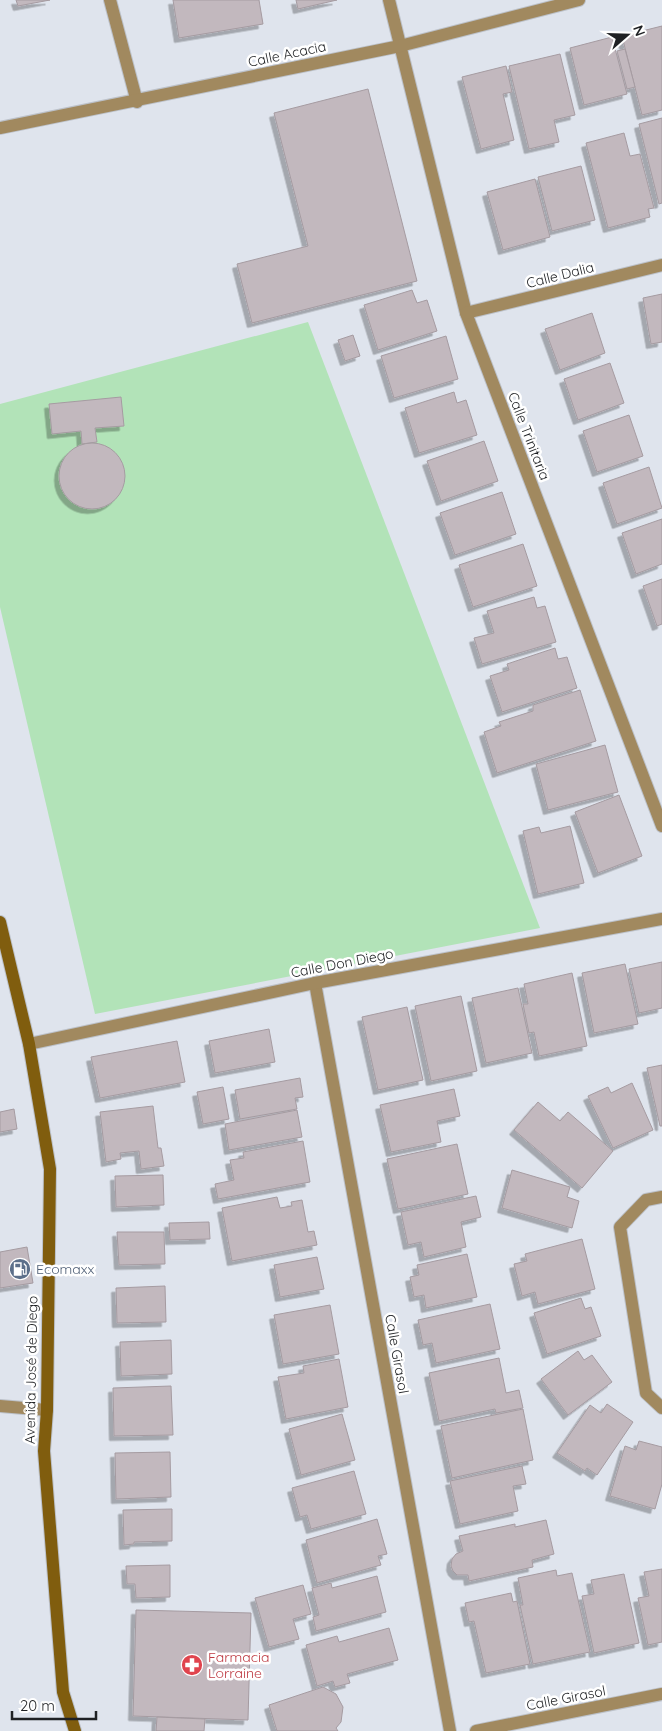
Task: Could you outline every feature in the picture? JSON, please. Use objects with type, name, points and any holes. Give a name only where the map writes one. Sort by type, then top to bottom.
[{"type":"street","points":[[110,0],[137,102]]},
{"type":"street","name":"Calle Trinitaria","points":[[390,0],[466,313],[662,826]]},
{"type":"street","name":"Calle Acacia","points":[[0,128],[137,102],[400,46],[579,0]]},
{"type":"street","name":"Calle Dalia","points":[[466,313],[662,266]]},
{"type":"street","name":"Calle Don Diego","points":[[29,1044],[315,983],[662,918]]},
{"type":"street","name":"Avenida José de Diego","points":[[0,922],[29,1044],[50,1169],[47,1410],[44,1451],[63,1692],[75,1731]]},
{"type":"street","name":"Calle Girasol","points":[[315,983],[450,1731]]},
{"type":"street","points":[[662,1197],[646,1200],[620,1227],[646,1392],[662,1408]]},
{"type":"street","points":[[0,1406],[47,1410]]},
{"type":"street","name":"Calle Girasol","points":[[476,1731],[662,1694]]},
{"type":"green space","points":[[308,322],[540,928],[95,1014],[0,607],[0,404]]},
{"type":"building","points":[[16,0],[50,0],[18,6]]},
{"type":"building","points":[[173,0],[259,0],[263,24],[179,38]]},
{"type":"building","points":[[296,0],[337,0],[298,9]]},
{"type":"building","points":[[662,26],[662,110],[642,115],[622,36]]},
{"type":"building","points":[[612,37],[627,94],[584,105],[570,48]]},
{"type":"building","points":[[625,49],[635,87],[627,89],[617,51]]},
{"type":"building","points":[[560,54],[575,115],[554,120],[559,142],[529,149],[509,66]]},
{"type":"building","points":[[506,66],[512,92],[503,94],[514,140],[481,149],[462,77]]},
{"type":"building","points":[[368,89],[417,281],[252,323],[237,264],[308,246],[274,113]]},
{"type":"building","points":[[662,118],[662,203],[659,204],[639,124]]},
{"type":"building","points":[[624,133],[630,156],[640,154],[654,208],[648,209],[650,217],[608,228],[586,143]]},
{"type":"building","points":[[581,166],[595,220],[552,231],[538,177]]},
{"type":"building","points":[[535,179],[550,237],[503,250],[487,192]]},
{"type":"building","points":[[412,290],[417,303],[427,300],[437,331],[378,350],[364,305]]},
{"type":"building","points":[[662,294],[662,342],[651,344],[643,298]]},
{"type":"building","points":[[592,313],[605,353],[560,370],[545,329]]},
{"type":"building","points":[[353,335],[360,356],[345,361],[338,340]]},
{"type":"building","points":[[446,336],[458,379],[394,398],[381,356]]},
{"type":"building","points":[[610,363],[624,403],[578,420],[564,379]]},
{"type":"building","points":[[454,392],[457,403],[466,400],[477,435],[419,453],[405,408]]},
{"type":"building","points":[[121,397],[124,426],[95,428],[97,442],[82,444],[81,431],[52,434],[49,404]]},
{"type":"building","points":[[629,415],[643,456],[597,472],[583,431]]},
{"type":"building","points":[[484,441],[498,481],[441,501],[427,461]]},
{"type":"building","points":[[85,443],[99,443],[111,448],[120,457],[125,469],[123,489],[116,500],[99,509],[85,509],[73,504],[64,495],[59,483],[59,469],[64,457],[73,448]]},
{"type":"building","points":[[649,467],[662,508],[617,524],[603,483]]},
{"type":"building","points":[[502,492],[516,534],[455,555],[440,513]]},
{"type":"building","points":[[662,519],[662,564],[636,574],[622,533]]},
{"type":"building","points":[[523,544],[537,586],[473,607],[459,565]]},
{"type":"building","points":[[662,579],[662,624],[657,626],[643,586]]},
{"type":"building","points":[[534,597],[537,608],[545,606],[556,642],[482,664],[474,638],[494,633],[487,611]]},
{"type":"building","points":[[555,648],[558,659],[567,657],[577,688],[502,712],[490,676],[509,670],[507,664]]},
{"type":"building","points":[[580,690],[596,741],[497,773],[484,732],[501,726],[499,722],[533,711],[533,705]]},
{"type":"building","points":[[605,745],[618,792],[548,810],[536,764]]},
{"type":"building","points":[[619,795],[642,856],[598,873],[575,812]]},
{"type":"building","points":[[570,826],[584,883],[538,894],[523,831],[539,827],[541,833]]},
{"type":"building","points":[[662,962],[662,1008],[639,1013],[629,969]]},
{"type":"building","points":[[625,964],[638,1024],[594,1033],[582,973]]},
{"type":"building","points":[[572,973],[587,1046],[539,1056],[534,1032],[529,1033],[523,1004],[528,1004],[524,984]]},
{"type":"building","points":[[518,988],[532,1053],[486,1063],[472,998]]},
{"type":"building","points":[[461,996],[477,1071],[431,1081],[415,1006]]},
{"type":"building","points":[[407,1007],[423,1080],[378,1090],[362,1017]]},
{"type":"building","points":[[269,1029],[275,1062],[215,1073],[209,1041]]},
{"type":"building","points":[[177,1041],[185,1082],[100,1098],[91,1057]]},
{"type":"building","points":[[662,1065],[662,1126],[660,1126],[647,1068]]},
{"type":"building","points":[[300,1078],[303,1097],[295,1098],[297,1109],[240,1119],[235,1090]]},
{"type":"building","points":[[632,1083],[653,1130],[613,1148],[588,1096],[608,1087],[611,1093]]},
{"type":"building","points":[[223,1087],[229,1119],[203,1124],[197,1092]]},
{"type":"building","points":[[454,1089],[460,1116],[437,1121],[441,1142],[391,1152],[380,1105]]},
{"type":"building","points":[[538,1102],[560,1121],[568,1112],[613,1151],[582,1188],[514,1130]]},
{"type":"building","points":[[153,1106],[158,1148],[161,1148],[164,1166],[141,1169],[139,1151],[120,1153],[121,1159],[106,1162],[100,1112]]},
{"type":"building","points":[[14,1109],[17,1129],[0,1132],[0,1112]]},
{"type":"building","points":[[297,1110],[302,1137],[229,1150],[225,1124]]},
{"type":"building","points":[[303,1141],[310,1182],[218,1199],[215,1184],[234,1180],[230,1160],[244,1158],[243,1152]]},
{"type":"building","points":[[457,1144],[468,1194],[398,1209],[387,1159]]},
{"type":"building","points":[[512,1170],[570,1187],[567,1197],[579,1201],[572,1228],[502,1208]]},
{"type":"building","points":[[163,1175],[164,1205],[116,1207],[115,1176]]},
{"type":"building","points":[[476,1196],[481,1217],[461,1222],[466,1247],[424,1257],[421,1242],[408,1245],[401,1212]]},
{"type":"building","points":[[277,1197],[280,1208],[292,1206],[291,1202],[302,1200],[308,1232],[314,1231],[317,1245],[232,1261],[222,1208]]},
{"type":"building","points":[[209,1222],[210,1239],[170,1240],[169,1223]]},
{"type":"building","points":[[117,1232],[164,1232],[165,1264],[119,1265]]},
{"type":"building","points":[[582,1239],[595,1289],[538,1304],[535,1292],[522,1296],[514,1264],[527,1261],[525,1254]]},
{"type":"building","points":[[27,1247],[33,1283],[0,1288],[0,1252]]},
{"type":"building","points":[[467,1254],[477,1297],[426,1308],[424,1295],[414,1297],[410,1277],[419,1275],[417,1265]]},
{"type":"building","points":[[317,1257],[324,1289],[280,1297],[274,1265]]},
{"type":"building","points":[[165,1286],[166,1322],[117,1323],[116,1288]]},
{"type":"building","points":[[581,1298],[585,1309],[591,1307],[601,1336],[547,1354],[534,1313]]},
{"type":"building","points":[[490,1304],[500,1349],[436,1363],[432,1343],[423,1345],[418,1320]]},
{"type":"building","points":[[330,1305],[339,1354],[283,1364],[274,1315]]},
{"type":"building","points":[[171,1340],[172,1374],[121,1376],[120,1342]]},
{"type":"building","points":[[578,1351],[584,1360],[592,1355],[612,1382],[568,1415],[541,1379]]},
{"type":"building","points":[[499,1358],[506,1393],[519,1390],[523,1408],[496,1413],[495,1409],[439,1421],[429,1373]]},
{"type":"building","points":[[339,1359],[348,1407],[286,1419],[278,1377],[304,1373],[303,1366]]},
{"type":"building","points":[[171,1386],[173,1435],[114,1436],[113,1388]]},
{"type":"building","points":[[607,1404],[633,1422],[597,1475],[587,1468],[585,1471],[557,1453],[590,1405],[601,1413]]},
{"type":"building","points":[[523,1409],[533,1460],[452,1478],[441,1426]]},
{"type":"building","points":[[342,1414],[355,1460],[301,1475],[289,1429]]},
{"type":"building","points":[[639,1441],[662,1447],[662,1484],[655,1509],[610,1496],[625,1446],[636,1450]]},
{"type":"building","points":[[170,1452],[171,1497],[116,1499],[115,1453]]},
{"type":"building","points":[[522,1466],[526,1484],[513,1486],[518,1511],[460,1524],[450,1481]]},
{"type":"building","points":[[354,1471],[366,1514],[311,1529],[307,1515],[300,1517],[292,1488]]},
{"type":"building","points":[[172,1509],[172,1541],[134,1542],[134,1544],[124,1545],[123,1510]]},
{"type":"building","points":[[377,1519],[387,1554],[378,1556],[381,1565],[317,1583],[306,1540]]},
{"type":"building","points":[[546,1520],[554,1554],[532,1560],[533,1567],[469,1581],[468,1575],[457,1575],[453,1571],[451,1566],[452,1559],[456,1554],[463,1551],[459,1536],[515,1524],[515,1527]]},
{"type":"building","points":[[170,1565],[170,1597],[136,1598],[135,1584],[127,1584],[126,1566]]},
{"type":"building","points":[[662,1569],[662,1642],[648,1645],[638,1598],[649,1596],[644,1572]]},
{"type":"building","points":[[556,1570],[557,1576],[572,1573],[590,1652],[533,1664],[520,1605],[523,1605],[518,1578]]},
{"type":"building","points":[[624,1574],[639,1643],[594,1653],[582,1596],[594,1594],[591,1580]]},
{"type":"building","points":[[377,1576],[386,1612],[316,1631],[313,1617],[319,1615],[312,1588],[331,1583],[332,1588]]},
{"type":"building","points":[[303,1585],[311,1614],[293,1619],[299,1639],[269,1647],[255,1598]]},
{"type":"building","points":[[511,1593],[513,1602],[517,1601],[530,1664],[486,1673],[474,1621],[469,1622],[465,1603]]},
{"type":"building","name":"Farmacia Lorraine","points":[[136,1610],[251,1613],[248,1720],[133,1716]]},
{"type":"building","points":[[389,1628],[398,1660],[347,1674],[350,1683],[335,1687],[333,1681],[317,1686],[306,1645],[337,1636],[339,1642]]},
{"type":"building","points":[[323,1687],[336,1694],[343,1707],[341,1722],[336,1728],[338,1731],[277,1731],[269,1705]]},
{"type":"building","points":[[157,1717],[205,1719],[204,1731],[156,1731]]},
{"type":"place","name":"Ecomaxx","points":[[20,1269]]},
{"type":"place","name":"Farmacia Lorraine","points":[[192,1665]]}]
